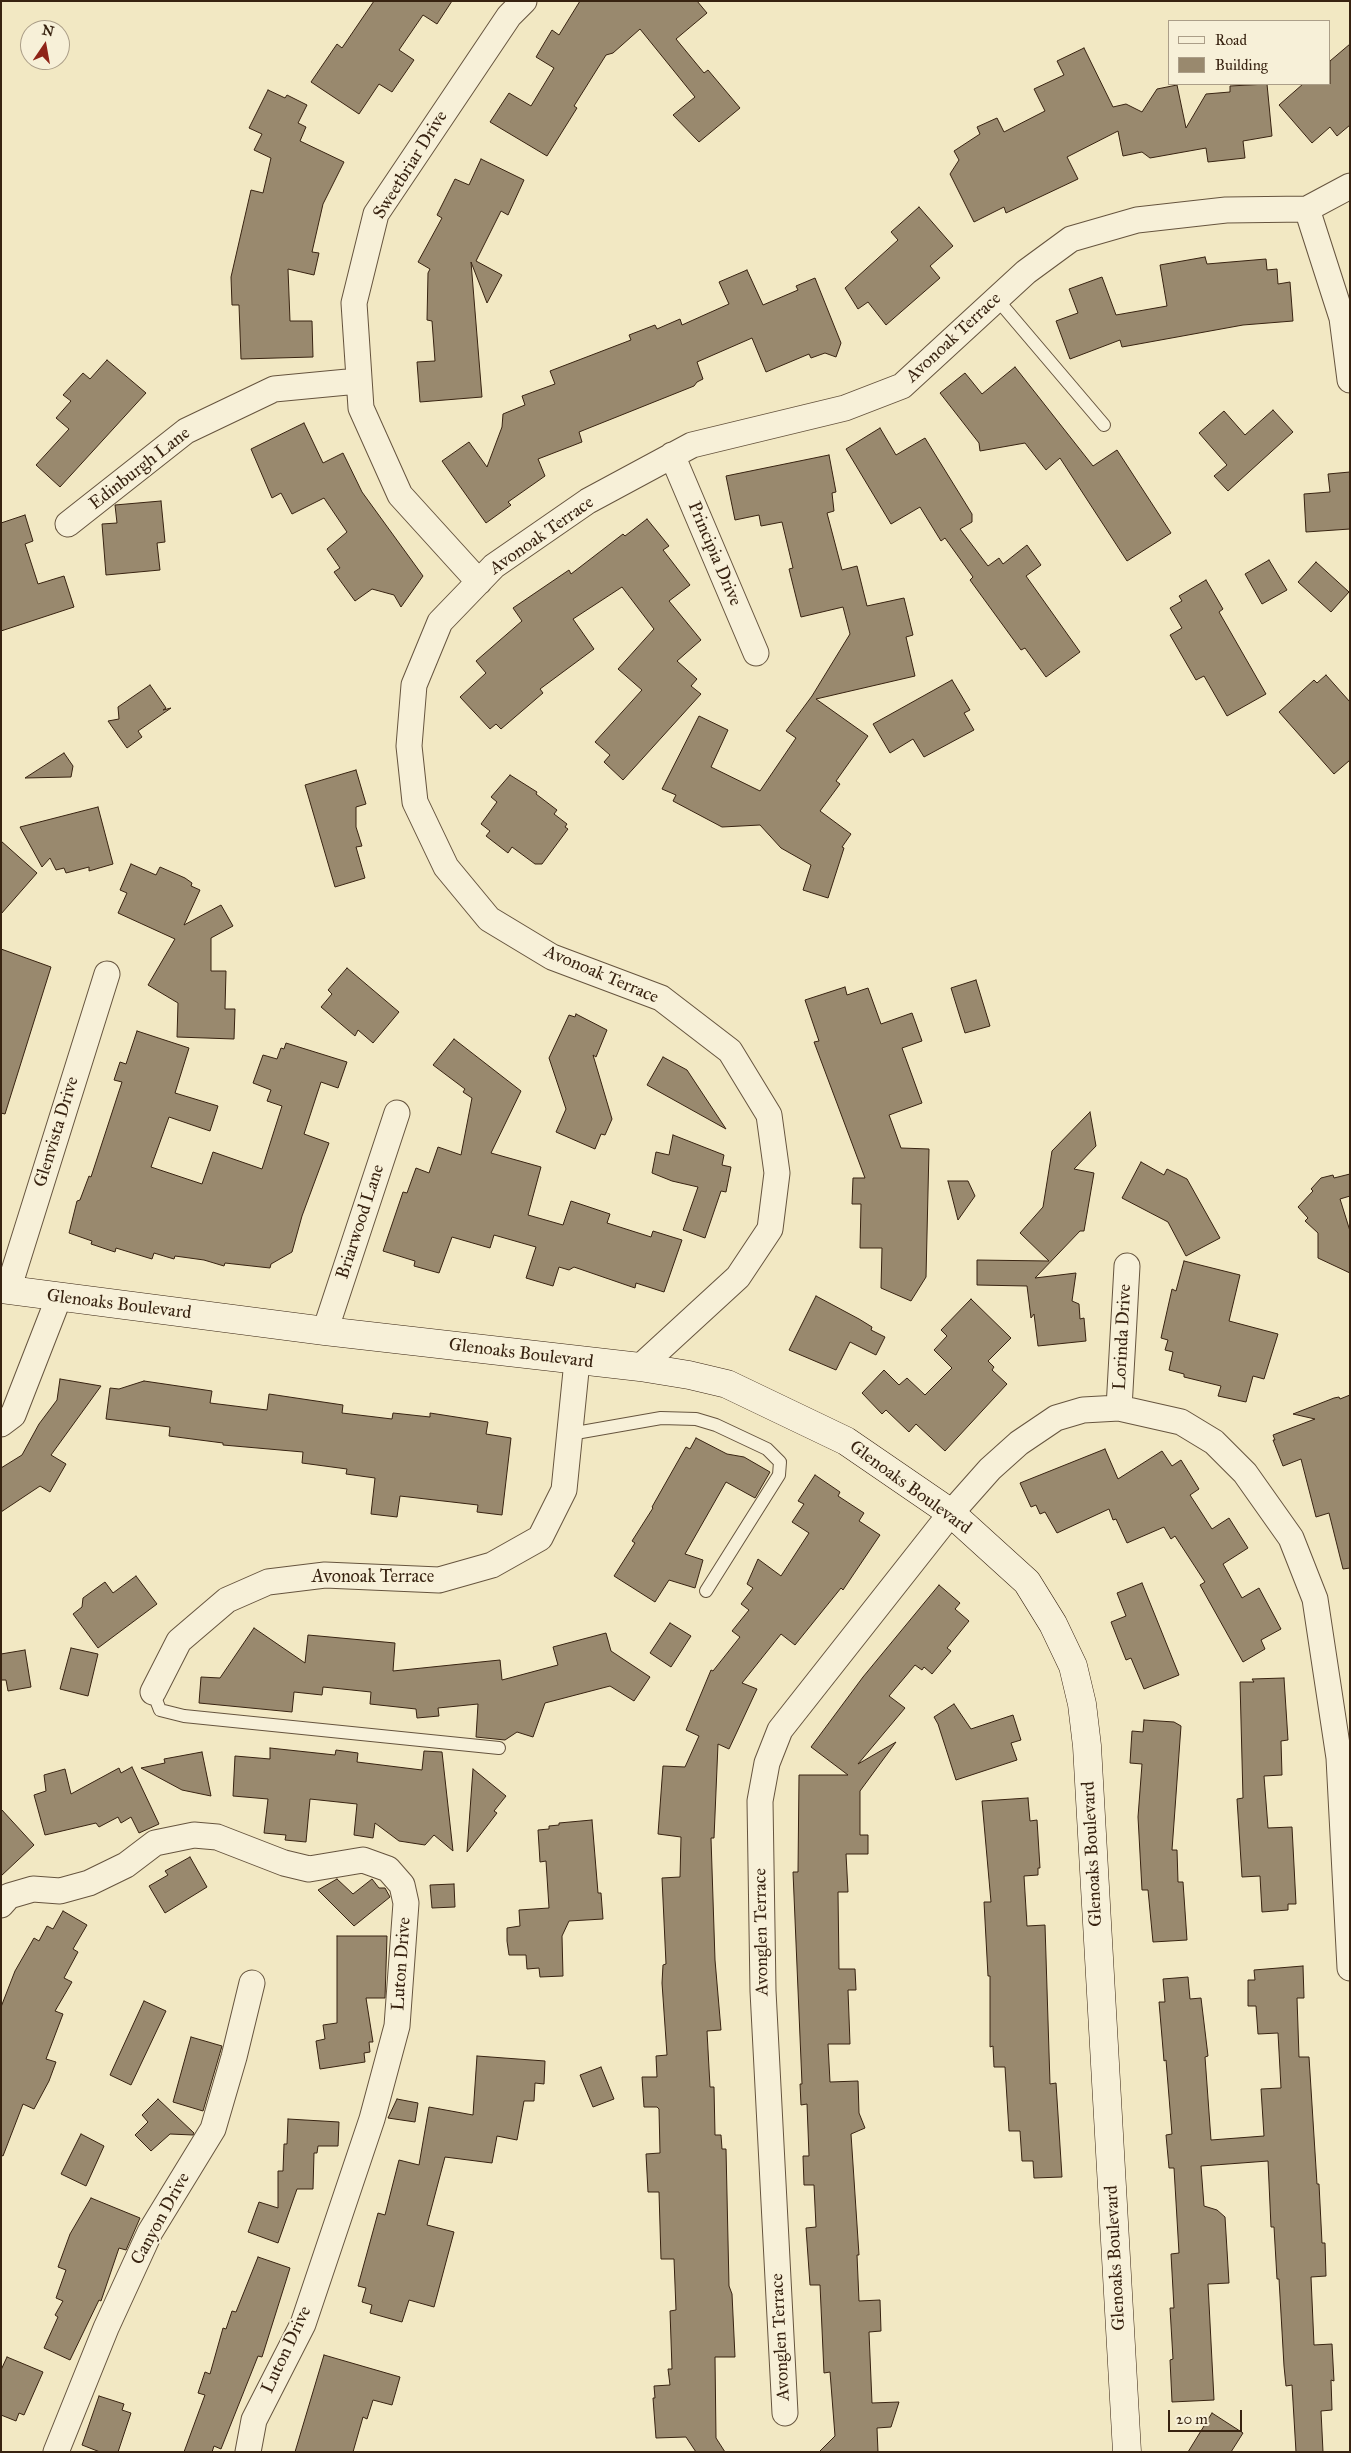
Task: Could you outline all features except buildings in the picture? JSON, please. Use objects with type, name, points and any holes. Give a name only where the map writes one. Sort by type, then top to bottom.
[{"type":"street","name":"Sweetbriar Drive","points":[[479,582],[400,495],[361,408],[354,303],[376,214],[508,16],[524,1]]},
{"type":"street","name":"Avonoak Terrace","points":[[640,1367],[738,1277],[770,1229],[777,1173],[769,1115],[730,1051],[661,998],[552,957],[489,919],[446,868],[414,802],[409,746],[414,685],[440,622],[494,566],[588,501],[692,445],[845,408],[902,386],[996,298],[1026,272],[1071,239],[1137,220],[1226,210],[1307,209],[1350,186]]},
{"type":"street","points":[[1307,209],[1342,318],[1350,380]]},
{"type":"street","name":"Edinburgh Lane","points":[[68,524],[186,430],[274,389],[358,381]]},
{"type":"street","name":"Principia Drive","points":[[672,456],[756,653]]},
{"type":"street","name":"Glenvista Drive","points":[[4,1290],[107,974]]},
{"type":"street","name":"Briarwood Lane","points":[[325,1331],[397,1113]]},
{"type":"street","name":"Lorinda Drive","points":[[1119,1408],[1127,1266]]},
{"type":"street","name":"Glenoaks Boulevard","points":[[4,1290],[325,1331],[640,1367],[689,1375],[727,1384],[764,1400],[846,1441],[951,1514],[1027,1582],[1053,1624],[1069,1658],[1082,1704],[1087,1746],[1127,2452]]},
{"type":"street","points":[[1,1424],[13,1414],[58,1297]]},
{"type":"street","name":"Avonoak Terrace","points":[[153,1692],[179,1641],[227,1600],[268,1582],[325,1575],[439,1580],[492,1565],[540,1538],[564,1490],[577,1361]]},
{"type":"street","name":"Avonglen Terrace","points":[[785,2413],[763,1991],[760,1801],[767,1763],[780,1730],[951,1514],[990,1468],[1019,1443],[1056,1418],[1083,1410],[1119,1408],[1181,1422],[1214,1442],[1245,1473],[1291,1538],[1314,1599],[1339,1758],[1350,1968]]},
{"type":"street","name":"Luton Drive","points":[[1,1905],[9,1896],[33,1889],[60,1891],[89,1883],[126,1866],[155,1843],[194,1836],[216,1836],[284,1863],[309,1869],[363,1860],[388,1869],[402,1885],[406,1903],[403,1970],[395,2036],[372,2119],[303,2324],[254,2420],[248,2452]]},
{"type":"street","name":"Canyon Drive","points":[[56,2452],[106,2328],[150,2232],[213,2129],[234,2057],[252,1983]]},
{"type":"lane","points":[[996,298],[1104,425]]},
{"type":"lane","points":[[570,1434],[661,1418],[696,1419],[716,1424],[767,1449],[780,1462],[779,1475],[706,1591]]},
{"type":"lane","points":[[153,1692],[160,1710],[184,1716],[499,1748]]}]
